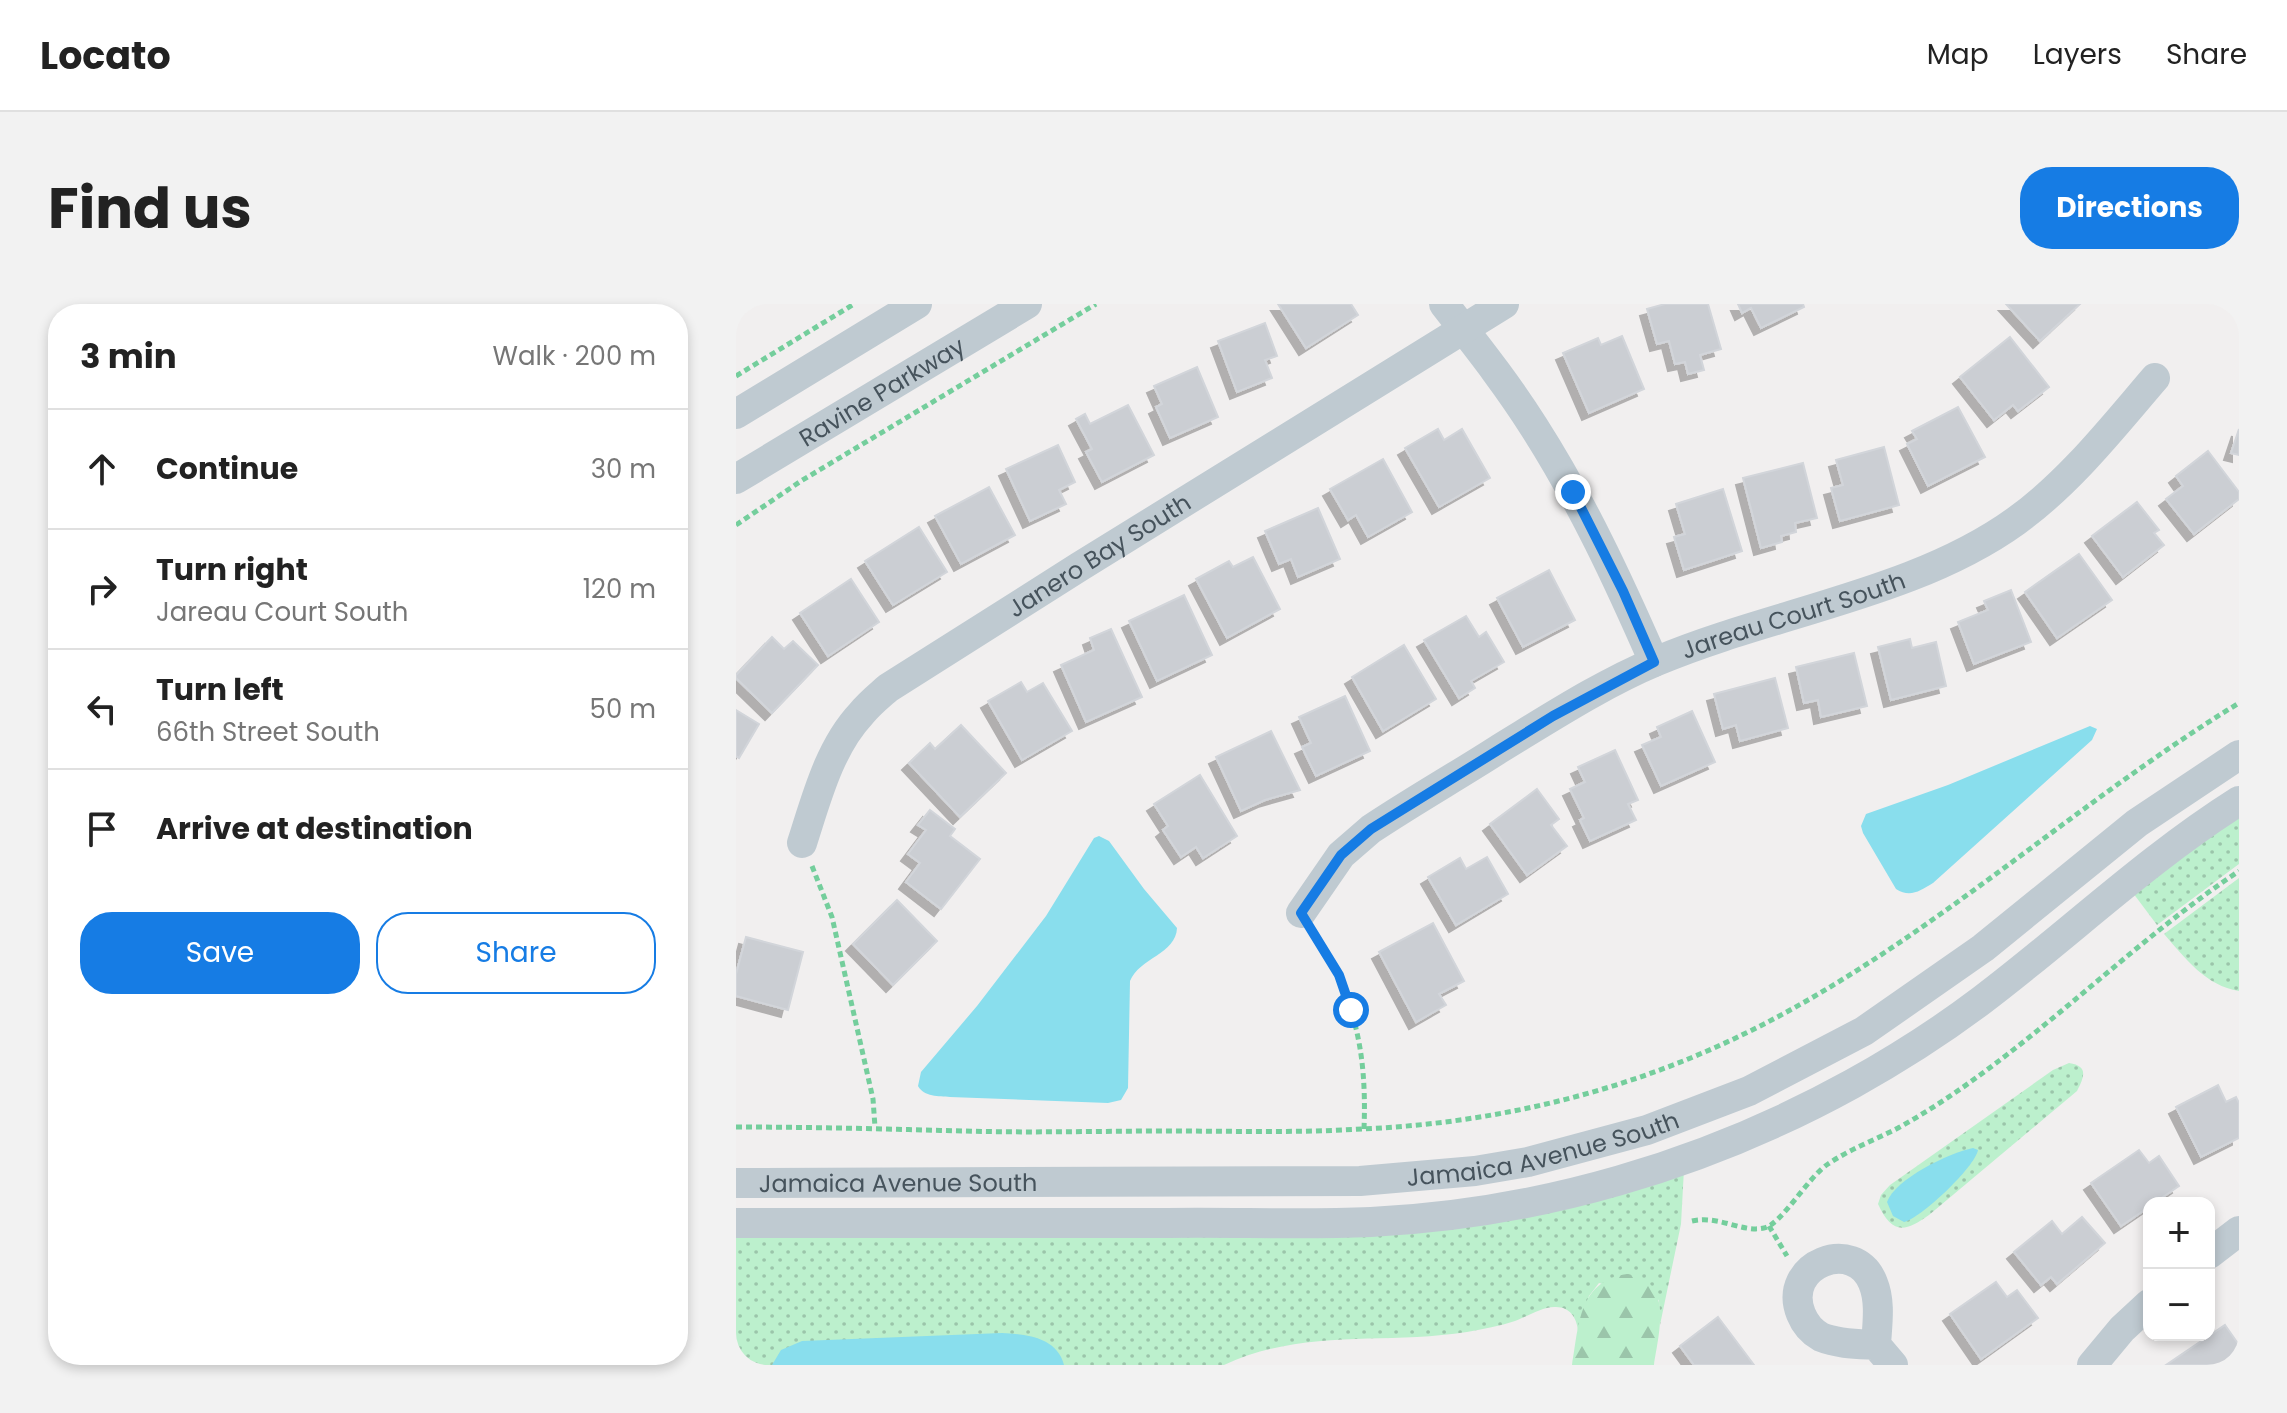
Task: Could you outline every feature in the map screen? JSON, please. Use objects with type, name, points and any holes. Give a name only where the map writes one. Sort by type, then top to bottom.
[{"type":"street","points":[[736,414],[917,304]]},
{"type":"street","name":"Ravine Parkway","points":[[736,479],[1027,304]]},
{"type":"street","points":[[1444,304],[1535,428],[1573,492],[1623,591],[1654,662]]},
{"type":"street","name":"Janero Bay South","points":[[802,843],[815,803],[844,737],[861,714],[888,688],[1504,304]]},
{"type":"street","name":"Jareau Court South","points":[[1301,913],[1341,855],[1371,829],[1553,716],[1654,662],[1734,631],[1905,578],[1991,538],[2047,497],[2092,451],[2155,378]]},
{"type":"street","name":"Jamaica Avenue South","points":[[736,1183],[1360,1181],[1475,1171],[1528,1162],[1647,1130],[1749,1091],[1864,1031],[1983,948],[2137,823],[2239,755]]},
{"type":"street","name":"Jamaica Avenue South","points":[[736,1223],[1372,1222],[1489,1209],[1580,1191],[1639,1174],[1762,1128],[1828,1097],[1896,1058],[1981,1001],[2155,860],[2239,801]]},
{"type":"street","points":[[2215,1249],[2239,1231]]},
{"type":"street","points":[[2092,1365],[2143,1310]]},
{"type":"path","points":[[736,376],[854,304]]},
{"type":"path","points":[[736,525],[801,481],[1096,304]]},
{"type":"path","points":[[736,1127],[1020,1132],[1364,1129],[1468,1118],[1574,1099],[1657,1072],[1744,1034],[1829,988],[2167,750],[2239,703]]},
{"type":"path","points":[[802,843],[832,917],[873,1099],[875,1128]]},
{"type":"path","points":[[1692,1221],[1710,1218],[1755,1228],[1768,1227],[1826,1165],[1915,1118],[1977,1077],[2047,1024],[2187,908],[2239,871]]},
{"type":"path","points":[[1301,913],[1339,975],[1351,1010],[1365,1087],[1364,1129]]},
{"type":"green space","points":[[2239,816],[2239,864],[2157,925],[2133,893]]},
{"type":"green space","points":[[2239,878],[2239,991],[2206,977],[2164,934]]},
{"type":"green space","points":[[2069,1063],[2082,1069],[2083,1077],[2077,1091],[1929,1215],[1913,1225],[1900,1228],[1888,1221],[1878,1204],[1890,1185],[2053,1070]]},
{"type":"green space","points":[[1684,1169],[1681,1224],[1660,1325],[1659,1300],[1599,1283],[1589,1296],[1578,1331],[1569,1311],[1551,1307],[1509,1323],[1467,1332],[1284,1346],[1224,1365],[736,1365],[736,1234],[1217,1233]]},
{"type":"green space","points":[[1627,1274],[1642,1278],[1652,1286],[1658,1297],[1660,1323],[1654,1365],[1572,1365],[1580,1321],[1590,1296],[1611,1278]]},
{"type":"water","points":[[2090,726],[2097,729],[2092,740],[1933,883],[1910,893],[1896,889],[1863,833],[1861,826],[1866,814],[1948,785]]},
{"type":"water","points":[[1099,836],[1109,841],[1177,928],[1170,944],[1141,967],[1130,981],[1128,1088],[1121,1100],[1108,1103],[950,1097],[924,1092],[918,1086],[921,1072],[977,1006],[1046,916],[1094,838]]},
{"type":"water","points":[[1973,1148],[1978,1150],[1968,1168],[1934,1202],[1904,1222],[1893,1216],[1887,1202],[1900,1185],[1937,1161]]},
{"type":"water","points":[[1021,1334],[1048,1343],[1055,1348],[1064,1365],[772,1365],[781,1350],[802,1341]]},
{"type":"building","points":[[1278,304],[1351,304],[1358,315],[1306,348]]},
{"type":"building","points":[[1665,304],[1708,304],[1721,349],[1700,355],[1704,370],[1688,374],[1685,362],[1675,364],[1669,341],[1657,344],[1647,309]]},
{"type":"building","points":[[1738,304],[1803,304],[1804,307],[1761,328],[1751,308],[1742,313]]},
{"type":"building","points":[[2006,304],[2080,304],[2040,341]]},
{"type":"building","points":[[1265,323],[1277,356],[1265,360],[1272,378],[1237,392],[1218,341]]},
{"type":"building","points":[[1622,336],[1644,389],[1589,413],[1563,353],[1598,338],[1601,345]]},
{"type":"building","points":[[2010,337],[2049,387],[2018,411],[2013,405],[1994,420],[1960,377]]},
{"type":"building","points":[[1197,367],[1218,417],[1170,438],[1156,407],[1162,404],[1154,386]]},
{"type":"building","points":[[1128,405],[1154,455],[1102,482],[1086,452],[1092,449],[1076,419],[1085,414],[1090,424]]},
{"type":"building","points":[[1958,407],[1985,457],[1928,486],[1907,444],[1917,439],[1912,431]]},
{"type":"building","points":[[1438,429],[1444,440],[1462,429],[1490,478],[1439,507],[1405,448]]},
{"type":"building","points":[[2239,429],[2239,455],[2231,453]]},
{"type":"building","points":[[1058,445],[1075,482],[1059,490],[1066,504],[1030,521],[1006,469]]},
{"type":"building","points":[[1884,447],[1899,505],[1840,521],[1831,488],[1843,485],[1836,460]]},
{"type":"building","points":[[2208,451],[2239,492],[2239,499],[2194,534],[2166,499],[2183,486],[2176,476]]},
{"type":"building","points":[[1383,459],[1412,512],[1368,537],[1356,515],[1348,520],[1330,489]]},
{"type":"building","points":[[1803,463],[1817,518],[1795,523],[1796,532],[1781,536],[1782,542],[1761,548],[1743,478]]},
{"type":"building","points":[[989,487],[1015,535],[961,564],[935,516]]},
{"type":"building","points":[[1723,489],[1742,551],[1684,570],[1674,537],[1685,534],[1676,504]]},
{"type":"building","points":[[2137,502],[2159,530],[2154,533],[2164,545],[2123,577],[2092,536]]},
{"type":"building","points":[[1318,508],[1340,559],[1298,577],[1291,559],[1279,564],[1265,531]]},
{"type":"building","points":[[919,527],[947,572],[893,605],[865,561]]},
{"type":"building","points":[[2079,554],[2112,600],[2057,638],[2025,592]]},
{"type":"building","points":[[1253,557],[1280,609],[1227,638],[1196,579],[1229,561],[1233,567]]},
{"type":"building","points":[[1549,570],[1575,620],[1523,647],[1497,598]]},
{"type":"building","points":[[851,579],[879,622],[828,656],[800,613]]},
{"type":"building","points":[[2011,590],[2031,642],[1974,664],[1958,622],[1988,610],[1984,601]]},
{"type":"building","points":[[1184,595],[1212,655],[1157,681],[1129,621]]},
{"type":"building","points":[[1466,616],[1479,637],[1486,632],[1504,662],[1471,681],[1475,688],[1459,698],[1424,640]]},
{"type":"building","points":[[1111,629],[1142,697],[1086,722],[1061,665],[1094,650],[1090,638]]},
{"type":"building","points":[[772,637],[784,649],[793,641],[818,665],[772,713],[736,675]]},
{"type":"building","points":[[1910,639],[1912,648],[1936,642],[1946,686],[1891,700],[1878,647]]},
{"type":"building","points":[[1404,645],[1436,699],[1383,731],[1352,677]]},
{"type":"building","points":[[1854,653],[1867,706],[1821,717],[1818,700],[1804,703],[1796,667]]},
{"type":"building","points":[[1775,678],[1788,728],[1740,741],[1736,725],[1723,729],[1714,694]]},
{"type":"building","points":[[1021,682],[1027,692],[1043,683],[1072,731],[1022,760],[988,701]]},
{"type":"building","points":[[1345,696],[1370,751],[1316,776],[1302,747],[1311,743],[1299,717]]},
{"type":"building","points":[[736,710],[759,724],[739,758],[736,756]]},
{"type":"building","points":[[1692,711],[1715,762],[1661,786],[1642,745],[1661,737],[1657,727]]},
{"type":"building","points":[[961,725],[1006,773],[960,817],[909,763],[930,743],[935,749]]},
{"type":"building","points":[[1271,731],[1300,790],[1241,811],[1216,757]]},
{"type":"building","points":[[1615,750],[1638,800],[1628,804],[1636,820],[1590,841],[1580,820],[1584,818],[1570,789],[1585,782],[1578,767]]},
{"type":"building","points":[[1200,775],[1237,836],[1203,858],[1196,847],[1181,857],[1163,830],[1168,826],[1154,804]]},
{"type":"building","points":[[1537,789],[1559,819],[1551,825],[1567,846],[1527,875],[1490,824]]},
{"type":"building","points":[[930,810],[955,829],[950,836],[980,859],[941,909],[906,882],[920,863],[908,854],[926,830],[918,825]]},
{"type":"building","points":[[1487,857],[1508,894],[1456,925],[1428,877],[1460,858],[1466,869]]},
{"type":"building","points":[[897,900],[937,941],[893,985],[853,944]]},
{"type":"building","points":[[1433,923],[1464,981],[1439,994],[1446,1005],[1416,1022],[1379,952]]},
{"type":"building","points":[[746,937],[803,952],[788,1010],[736,996],[736,974]]},
{"type":"building","points":[[2218,1085],[2226,1102],[2236,1097],[2239,1103],[2239,1138],[2201,1157],[2176,1107]]},
{"type":"building","points":[[2139,1150],[2149,1163],[2159,1156],[2179,1186],[2163,1197],[2143,1197],[2143,1211],[2121,1226],[2091,1183]]},
{"type":"building","points":[[2082,1217],[2105,1243],[2057,1284],[2051,1277],[2041,1285],[2014,1252],[2052,1221],[2062,1234]]},
{"type":"building","points":[[1996,1282],[2007,1297],[2017,1290],[2038,1318],[1981,1359],[1950,1314]]},
{"type":"building","points":[[1718,1317],[1754,1365],[1694,1365],[1680,1346]]},
{"type":"building","points":[[2225,1325],[2239,1345],[2239,1356],[2226,1365],[2166,1365],[2201,1341],[2215,1341],[2215,1332]]},
{"type":"route","points":[[1351,1010],[1339,975],[1301,913],[1341,855],[1371,829],[1406,806],[1553,716],[1654,662],[1623,591],[1573,492]]}]
